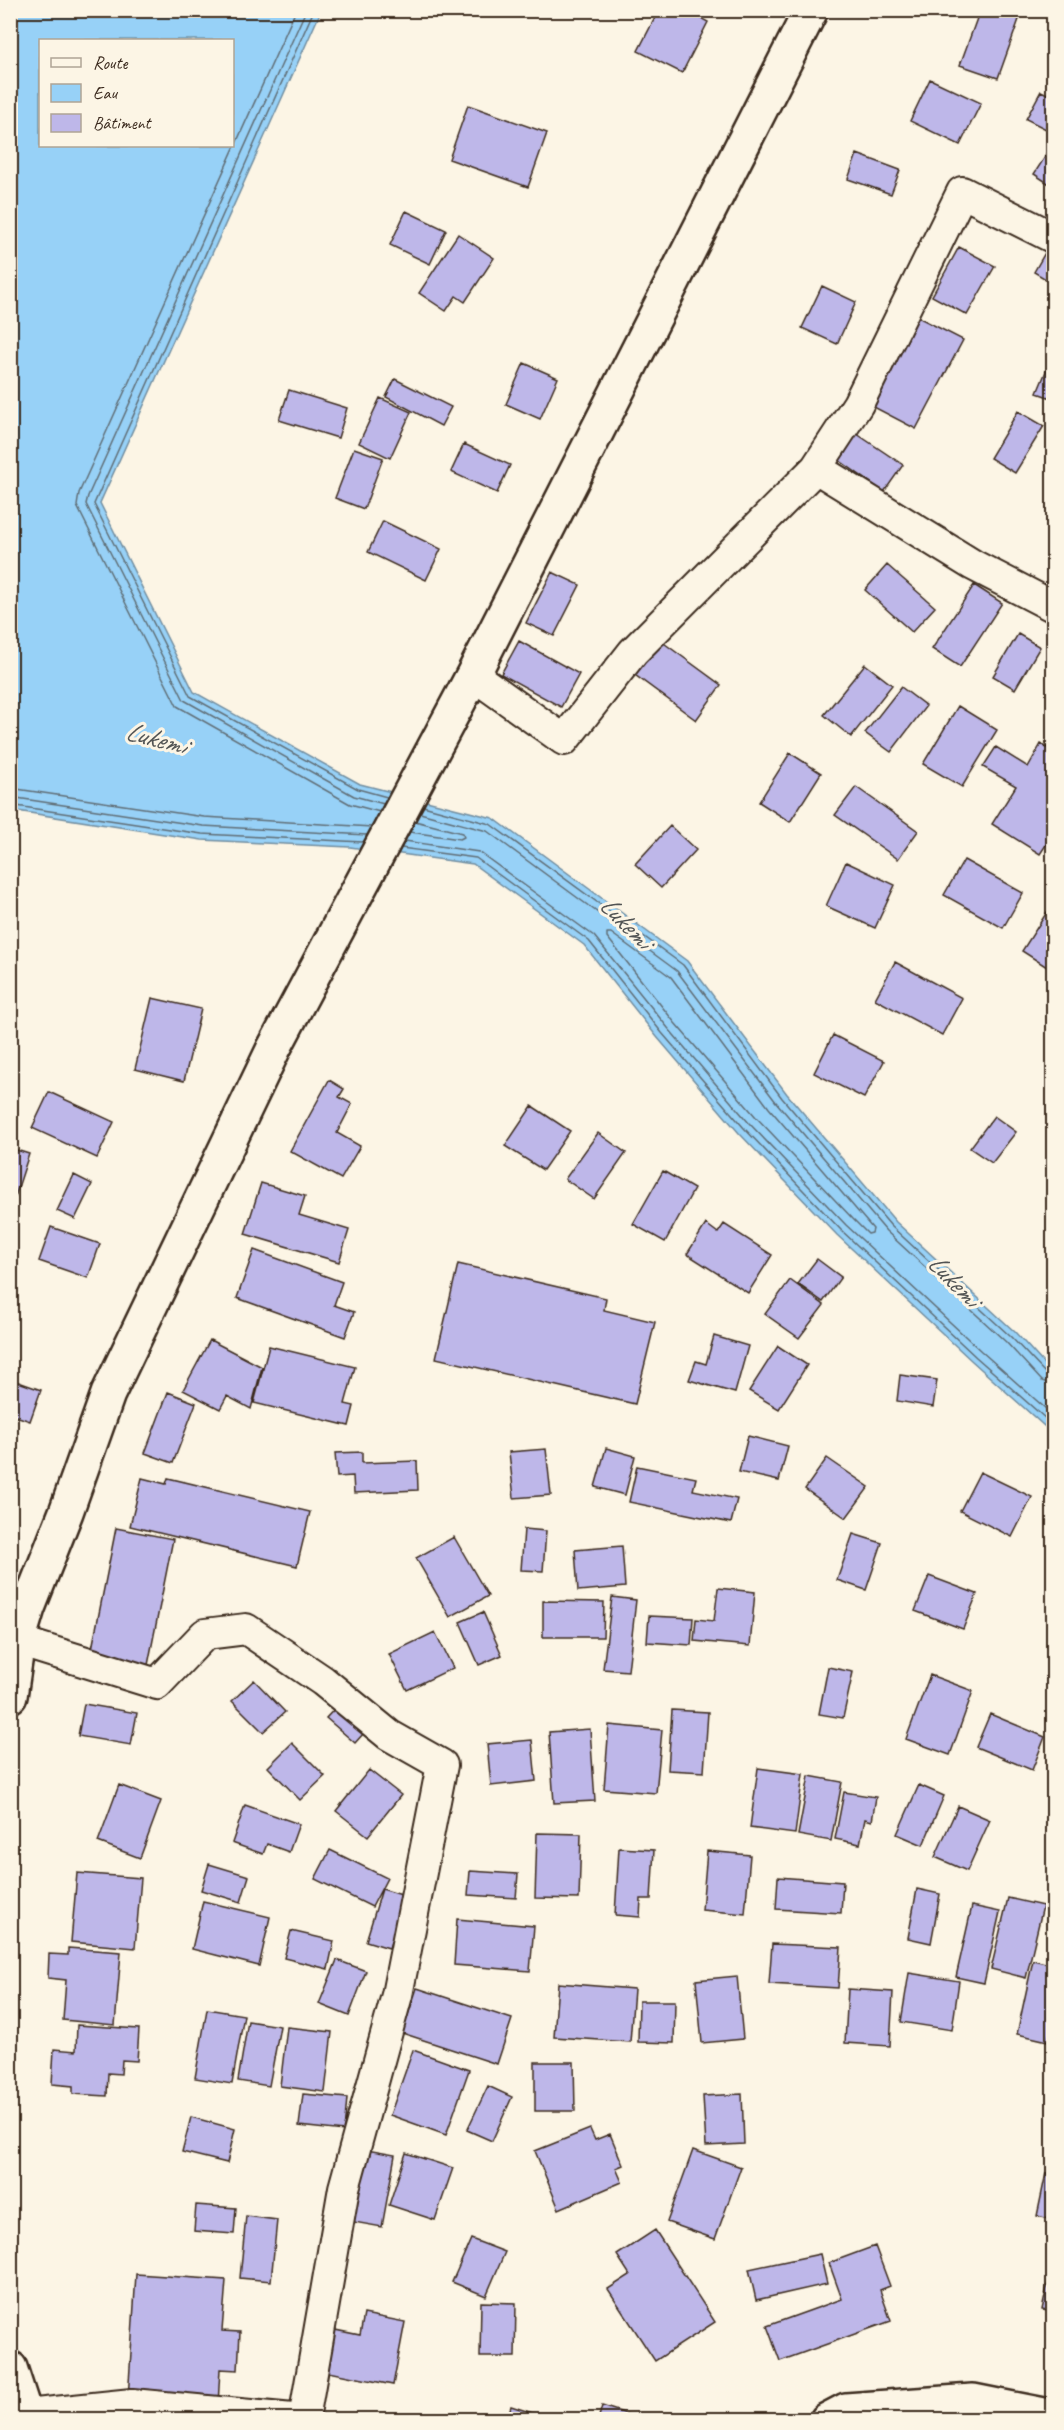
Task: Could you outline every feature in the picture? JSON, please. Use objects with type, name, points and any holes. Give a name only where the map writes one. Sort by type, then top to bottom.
[{"type":"main road","points":[[10,1696],[18,1641],[28,1608],[66,1512],[108,1394],[274,1048],[469,682],[811,10]]},
{"type":"main road","points":[[10,2368],[26,2417]]},
{"type":"main road","points":[[827,2420],[846,2410],[973,2401],[1053,2417]]},
{"type":"street","points":[[469,682],[564,740],[633,652],[816,468],[858,404],[962,192],[1053,238]]},
{"type":"street","points":[[816,468],[973,565],[1053,607]]},
{"type":"street","points":[[18,1641],[157,1684],[205,1634],[246,1629],[323,1681],[389,1735],[442,1765],[397,1995],[344,2188],[304,2419],[132,2404],[26,2417]]},
{"type":"water","name":"Lukemi","points":[[10,11],[321,11],[100,503],[194,692],[360,784],[493,818],[687,961],[787,1094],[896,1222],[1015,1332],[1053,1374],[1053,1434],[837,1235],[739,1133],[657,1037],[584,945],[473,864],[350,847],[202,840],[11,810]]},
{"type":"building","points":[[659,10],[686,10],[708,22],[682,73],[638,51]]},
{"type":"building","points":[[980,10],[1022,11],[998,78],[960,65]]},
{"type":"building","points":[[930,79],[981,103],[960,145],[910,121]]},
{"type":"building","points":[[1041,91],[1054,97],[1054,133],[1026,119]]},
{"type":"building","points":[[468,105],[547,133],[528,187],[449,159]]},
{"type":"building","points":[[1054,143],[1054,187],[1034,174]]},
{"type":"building","points":[[857,154],[900,170],[891,194],[848,179]]},
{"type":"building","points":[[406,211],[446,230],[430,264],[390,245]]},
{"type":"building","points":[[458,234],[494,258],[465,302],[456,296],[446,311],[419,293]]},
{"type":"building","points":[[1050,244],[1054,246],[1054,284],[1034,272]]},
{"type":"building","points":[[959,247],[995,266],[967,315],[932,296]]},
{"type":"building","points":[[822,286],[856,302],[837,344],[802,328]]},
{"type":"building","points":[[914,315],[963,340],[916,429],[868,404]]},
{"type":"building","points":[[1054,352],[1054,399],[1037,393]]},
{"type":"building","points":[[524,363],[558,378],[540,419],[506,404]]},
{"type":"building","points":[[395,379],[451,407],[441,426],[386,397]]},
{"type":"building","points":[[289,390],[347,408],[338,438],[279,420]]},
{"type":"building","points":[[380,398],[411,412],[390,458],[359,443]]},
{"type":"building","points":[[1018,411],[1044,426],[1015,473],[990,458]]},
{"type":"building","points":[[854,432],[903,465],[884,492],[836,458]]},
{"type":"building","points":[[464,444],[510,465],[497,493],[451,472]]},
{"type":"building","points":[[354,448],[383,458],[364,509],[335,498]]},
{"type":"building","points":[[383,521],[441,549],[426,580],[368,552]]},
{"type":"building","points":[[887,565],[935,607],[912,632],[865,590]]},
{"type":"building","points":[[552,572],[580,585],[554,636],[526,623]]},
{"type":"building","points":[[974,585],[1002,603],[960,667],[932,649]]},
{"type":"building","points":[[1018,634],[1040,647],[1015,689],[993,676]]},
{"type":"building","points":[[519,641],[579,674],[561,707],[501,674]]},
{"type":"building","points":[[661,641],[721,685],[696,720],[635,675]]},
{"type":"building","points":[[865,664],[892,685],[851,737],[824,715]]},
{"type":"building","points":[[901,687],[926,706],[891,752],[865,733]]},
{"type":"building","points":[[958,706],[997,730],[962,787],[923,764]]},
{"type":"building","points":[[1041,744],[1054,752],[1054,833],[1040,854],[992,824],[1016,786],[983,767],[996,747],[1028,767]]},
{"type":"building","points":[[790,753],[821,773],[790,822],[759,802]]},
{"type":"building","points":[[856,787],[918,831],[898,859],[835,815]]},
{"type":"building","points":[[670,826],[696,850],[661,888],[635,864]]},
{"type":"building","points":[[964,860],[1023,893],[1003,928],[944,895]]},
{"type":"building","points":[[846,862],[895,885],[875,928],[826,906]]},
{"type":"building","points":[[1047,912],[1054,916],[1054,964],[1050,969],[1022,951]]},
{"type":"building","points":[[895,962],[962,998],[942,1035],[875,999]]},
{"type":"building","points":[[152,998],[201,1009],[184,1081],[135,1069]]},
{"type":"building","points":[[833,1035],[884,1061],[864,1098],[814,1073]]},
{"type":"building","points":[[329,1080],[344,1089],[339,1097],[352,1104],[337,1133],[360,1146],[341,1179],[290,1151]]},
{"type":"building","points":[[49,1092],[114,1122],[97,1158],[32,1128]]},
{"type":"building","points":[[532,1106],[570,1131],[543,1170],[505,1146]]},
{"type":"building","points":[[994,1116],[1016,1132],[992,1163],[970,1148]]},
{"type":"building","points":[[598,1133],[626,1153],[594,1199],[565,1179]]},
{"type":"building","points":[[10,1148],[29,1154],[15,1197],[10,1196]]},
{"type":"building","points":[[663,1171],[694,1189],[665,1242],[633,1224]]},
{"type":"building","points":[[74,1175],[92,1184],[75,1219],[57,1211]]},
{"type":"building","points":[[261,1183],[305,1196],[299,1215],[349,1230],[339,1262],[245,1234]]},
{"type":"building","points":[[706,1224],[718,1233],[724,1224],[772,1255],[748,1293],[687,1254]]},
{"type":"building","points":[[51,1227],[100,1244],[88,1278],[39,1261]]},
{"type":"building","points":[[254,1250],[342,1282],[334,1305],[354,1312],[345,1337],[237,1298]]},
{"type":"building","points":[[817,1259],[841,1277],[823,1302],[798,1284]]},
{"type":"building","points":[[458,1264],[606,1298],[604,1310],[655,1322],[635,1404],[436,1358]]},
{"type":"building","points":[[790,1280],[824,1305],[799,1338],[765,1314]]},
{"type":"building","points":[[714,1336],[748,1346],[735,1393],[689,1380],[696,1361],[706,1364]]},
{"type":"building","points":[[210,1340],[262,1367],[251,1409],[227,1396],[220,1409],[183,1390]]},
{"type":"building","points":[[269,1346],[355,1367],[345,1404],[354,1406],[349,1426],[254,1403]]},
{"type":"building","points":[[778,1346],[807,1365],[779,1409],[749,1391]]},
{"type":"building","points":[[900,1375],[937,1380],[933,1407],[897,1401]]},
{"type":"building","points":[[10,1379],[41,1390],[30,1421],[10,1414]]},
{"type":"building","points":[[168,1392],[196,1403],[173,1463],[145,1453]]},
{"type":"building","points":[[748,1436],[788,1446],[779,1481],[739,1472]]},
{"type":"building","points":[[606,1448],[635,1456],[625,1495],[595,1487]]},
{"type":"building","points":[[546,1449],[551,1495],[514,1498],[509,1452]]},
{"type":"building","points":[[362,1452],[362,1463],[417,1461],[418,1490],[354,1493],[353,1476],[337,1477],[335,1453]]},
{"type":"building","points":[[827,1458],[869,1487],[846,1518],[805,1489]]},
{"type":"building","points":[[637,1466],[696,1478],[693,1490],[737,1499],[731,1523],[629,1502]]},
{"type":"building","points":[[980,1472],[1032,1497],[1012,1537],[960,1511]]},
{"type":"building","points":[[142,1478],[166,1484],[168,1478],[310,1512],[297,1566],[130,1526]]},
{"type":"building","points":[[116,1528],[173,1539],[147,1670],[90,1659]]},
{"type":"building","points":[[524,1529],[546,1531],[543,1571],[521,1570]]},
{"type":"building","points":[[853,1534],[882,1543],[866,1590],[837,1580]]},
{"type":"building","points":[[454,1537],[488,1596],[450,1617],[416,1558]]},
{"type":"building","points":[[622,1546],[625,1587],[578,1591],[575,1550]]},
{"type":"building","points":[[929,1576],[977,1594],[963,1629],[915,1611]]},
{"type":"building","points":[[718,1588],[755,1592],[750,1646],[694,1641],[696,1619],[714,1621]]},
{"type":"building","points":[[612,1597],[636,1600],[628,1671],[603,1669]]},
{"type":"building","points":[[543,1601],[604,1602],[603,1637],[543,1637]]},
{"type":"building","points":[[483,1612],[502,1655],[479,1665],[460,1622]]},
{"type":"building","points":[[649,1616],[693,1618],[691,1645],[647,1642]]},
{"type":"building","points":[[435,1632],[453,1668],[407,1690],[389,1654]]},
{"type":"building","points":[[828,1667],[853,1672],[843,1718],[819,1714]]},
{"type":"building","points":[[930,1675],[973,1691],[950,1755],[906,1739]]},
{"type":"building","points":[[254,1680],[285,1712],[263,1732],[232,1701]]},
{"type":"building","points":[[343,1700],[372,1724],[355,1743],[326,1718]]},
{"type":"building","points":[[84,1704],[137,1713],[131,1745],[78,1736]]},
{"type":"building","points":[[672,1710],[708,1712],[704,1772],[668,1770]]},
{"type":"building","points":[[990,1714],[1045,1737],[1032,1770],[976,1747]]},
{"type":"building","points":[[609,1725],[662,1730],[656,1793],[604,1789]]},
{"type":"building","points":[[590,1729],[595,1801],[554,1803],[549,1732]]},
{"type":"building","points":[[532,1740],[536,1781],[491,1786],[487,1744]]},
{"type":"building","points":[[292,1743],[325,1776],[300,1800],[268,1767]]},
{"type":"building","points":[[758,1768],[803,1774],[795,1834],[750,1828]]},
{"type":"building","points":[[369,1770],[401,1795],[368,1836],[336,1811]]},
{"type":"building","points":[[809,1776],[842,1782],[831,1841],[798,1835]]},
{"type":"building","points":[[119,1785],[161,1801],[140,1858],[98,1842]]},
{"type":"building","points":[[919,1785],[944,1796],[923,1845],[897,1834]]},
{"type":"building","points":[[844,1792],[876,1797],[872,1821],[865,1819],[860,1844],[835,1839]]},
{"type":"building","points":[[245,1805],[299,1824],[289,1852],[267,1844],[263,1854],[232,1843]]},
{"type":"building","points":[[958,1806],[990,1820],[967,1871],[935,1857]]},
{"type":"building","points":[[537,1833],[581,1834],[579,1899],[535,1898]]},
{"type":"building","points":[[619,1848],[654,1850],[651,1899],[641,1899],[640,1917],[615,1915]]},
{"type":"building","points":[[330,1850],[387,1878],[372,1907],[315,1879]]},
{"type":"building","points":[[707,1851],[750,1855],[745,1914],[702,1910]]},
{"type":"building","points":[[209,1864],[249,1876],[241,1902],[201,1890]]},
{"type":"building","points":[[470,1871],[518,1874],[516,1898],[468,1895]]},
{"type":"building","points":[[77,1873],[141,1878],[135,1948],[71,1942]]},
{"type":"building","points":[[778,1877],[843,1882],[841,1913],[776,1909]]},
{"type":"building","points":[[382,1889],[405,1896],[389,1948],[366,1941]]},
{"type":"building","points":[[917,1889],[940,1894],[931,1943],[908,1938]]},
{"type":"building","points":[[1008,1898],[1043,1906],[1026,1978],[991,1969]]},
{"type":"building","points":[[203,1901],[270,1917],[259,1966],[192,1949]]},
{"type":"building","points":[[972,1906],[1000,1912],[984,1983],[956,1977]]},
{"type":"building","points":[[457,1919],[534,1926],[530,1971],[454,1965]]},
{"type":"building","points":[[291,1931],[334,1941],[328,1969],[284,1958]]},
{"type":"building","points":[[772,1944],[841,1947],[838,1988],[769,1984]]},
{"type":"building","points":[[68,1948],[121,1952],[115,2025],[63,2020],[66,1980],[48,1978],[49,1954],[68,1955]]},
{"type":"building","points":[[337,1960],[366,1971],[349,2016],[319,2004]]},
{"type":"building","points":[[1033,1960],[1054,1965],[1054,2015],[1048,2041],[1017,2034]]},
{"type":"building","points":[[909,1973],[959,1981],[952,2030],[901,2022]]},
{"type":"building","points":[[737,1976],[743,2039],[702,2043],[696,1980]]},
{"type":"building","points":[[558,1983],[634,1989],[630,2042],[554,2037]]},
{"type":"building","points":[[417,1988],[512,2019],[497,2064],[402,2033]]},
{"type":"building","points":[[848,1989],[893,1992],[890,2046],[845,2043]]},
{"type":"building","points":[[639,2001],[675,2001],[674,2043],[638,2042]]},
{"type":"building","points":[[207,2009],[244,2015],[232,2084],[195,2078]]},
{"type":"building","points":[[248,2021],[280,2026],[269,2086],[238,2081]]},
{"type":"building","points":[[77,2025],[139,2029],[137,2061],[122,2060],[121,2074],[108,2073],[107,2096],[73,2094],[73,2086],[52,2084],[54,2049],[76,2051]]},
{"type":"building","points":[[287,2027],[332,2032],[325,2092],[280,2086]]},
{"type":"building","points":[[413,2050],[469,2070],[446,2135],[390,2115]]},
{"type":"building","points":[[535,2062],[574,2062],[575,2111],[535,2111]]},
{"type":"building","points":[[488,2086],[512,2097],[492,2141],[467,2130]]},
{"type":"building","points":[[303,2094],[347,2098],[344,2131],[299,2126]]},
{"type":"building","points":[[742,2094],[744,2144],[706,2146],[703,2096]]},
{"type":"building","points":[[191,2117],[235,2129],[227,2163],[182,2152]]},
{"type":"building","points":[[590,2129],[595,2140],[610,2134],[623,2165],[616,2168],[622,2182],[559,2209],[535,2151]]},
{"type":"building","points":[[361,2149],[395,2155],[382,2227],[348,2221]]},
{"type":"building","points":[[693,2150],[741,2167],[715,2239],[667,2222]]},
{"type":"building","points":[[406,2153],[453,2168],[435,2220],[389,2205]]},
{"type":"building","points":[[1046,2173],[1054,2175],[1054,2220],[1037,2216]]},
{"type":"building","points":[[196,2205],[236,2208],[234,2234],[194,2231]]},
{"type":"building","points":[[246,2216],[277,2220],[271,2281],[240,2278]]},
{"type":"building","points":[[655,2230],[715,2322],[655,2361],[608,2289],[630,2275],[617,2255]]},
{"type":"building","points":[[471,2239],[505,2252],[486,2296],[452,2282]]},
{"type":"building","points":[[875,2246],[890,2286],[880,2290],[891,2321],[780,2361],[767,2326],[842,2299],[829,2263]]},
{"type":"building","points":[[820,2254],[827,2284],[756,2300],[749,2269]]},
{"type":"building","points":[[1054,2254],[1054,2312],[1042,2310]]},
{"type":"building","points":[[136,2274],[226,2280],[222,2331],[240,2332],[238,2370],[220,2369],[218,2405],[128,2399]]},
{"type":"building","points":[[481,2302],[516,2303],[515,2357],[480,2357]]},
{"type":"building","points":[[364,2314],[405,2322],[393,2385],[328,2372],[335,2330],[360,2335]]},
{"type":"building","points":[[511,2406],[554,2420],[507,2420]]},
{"type":"building","points":[[602,2406],[645,2420],[598,2420]]}]
